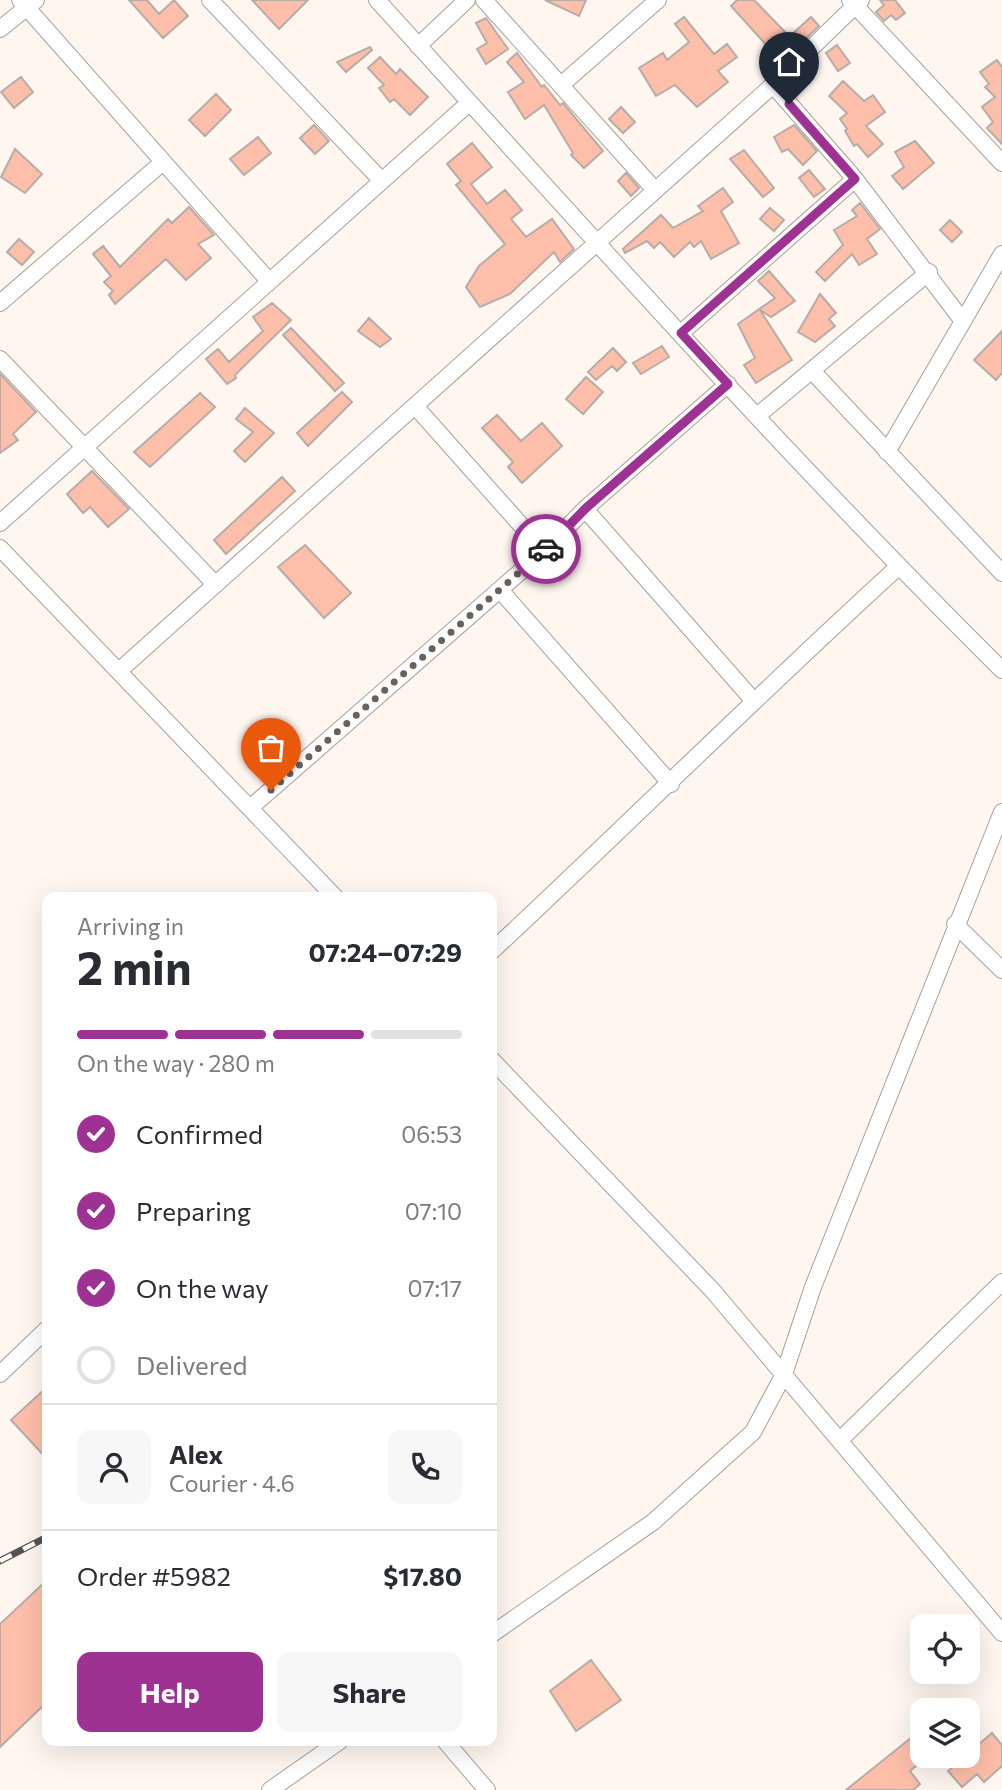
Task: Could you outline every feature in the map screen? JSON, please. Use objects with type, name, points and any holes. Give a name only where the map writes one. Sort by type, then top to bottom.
[{"type":"street","points":[[210,0],[382,181]]},
{"type":"street","points":[[377,0],[468,103],[757,416],[898,567],[1002,670]]},
{"type":"street","points":[[418,46],[467,0]]},
{"type":"street","points":[[484,0],[655,190]]},
{"type":"street","points":[[0,29],[28,2],[268,281]]},
{"type":"street","points":[[561,85],[653,2]]},
{"type":"street","points":[[120,670],[773,85],[856,2],[1002,163]]},
{"type":"street","points":[[773,85],[855,179],[929,272],[962,320]]},
{"type":"street","points":[[0,523],[468,103]]},
{"type":"street","points":[[0,303],[163,162]]},
{"type":"street","points":[[681,333],[855,179]]},
{"type":"street","points":[[887,452],[1002,254]]},
{"type":"street","points":[[757,416],[813,372],[929,272]]},
{"type":"street","points":[[0,359],[215,584]]},
{"type":"street","points":[[813,372],[1002,573]]},
{"type":"street","points":[[250,808],[544,551],[585,509],[728,384]]},
{"type":"street","points":[[415,406],[544,551]]},
{"type":"street","points":[[585,509],[753,700]]},
{"type":"street","points":[[0,548],[330,892]]},
{"type":"street","points":[[497,946],[671,784],[753,700],[898,567]]},
{"type":"street","points":[[500,590],[671,784]]},
{"type":"street","points":[[497,1631],[653,1522],[753,1432],[784,1374],[813,1287],[955,924],[1002,812]]},
{"type":"street","points":[[955,924],[1002,970]]},
{"type":"street","points":[[497,1065],[713,1291],[1002,1633]]},
{"type":"street","points":[[840,1440],[1002,1282]]},
{"type":"street","points":[[0,1374],[42,1334]]},
{"type":"street","points":[[270,1790],[333,1746]]},
{"type":"street","points":[[449,1746],[487,1790]]},
{"type":"building","points":[[129,0],[147,0],[159,14],[174,0],[188,16],[163,38]]},
{"type":"building","points":[[252,0],[308,0],[279,29]]},
{"type":"building","points":[[545,0],[586,0],[579,16]]},
{"type":"building","points":[[737,0],[754,0],[789,36],[769,48],[731,6]]},
{"type":"building","points":[[880,0],[895,0],[905,13],[896,20],[891,15],[884,21],[876,12],[884,5]]},
{"type":"building","points":[[684,17],[714,54],[727,44],[737,57],[718,71],[728,82],[697,107],[675,85],[656,96],[639,68],[663,53],[667,60],[689,42],[675,24]]},
{"type":"building","points":[[811,17],[819,26],[799,45],[791,35]]},
{"type":"building","points":[[486,18],[508,49],[486,64],[477,49],[487,43],[476,23]]},
{"type":"building","points":[[837,45],[850,63],[838,71],[826,53]]},
{"type":"building","points":[[370,47],[372,50],[346,72],[337,62]]},
{"type":"building","points":[[517,53],[542,87],[544,85],[560,105],[563,103],[603,151],[584,168],[571,155],[573,153],[544,105],[525,119],[508,92],[524,82],[507,62]]},
{"type":"building","points":[[380,57],[396,74],[400,69],[428,97],[410,115],[394,99],[390,102],[379,88],[384,85],[368,68]]},
{"type":"building","points":[[997,60],[1002,67],[1002,144],[987,128],[993,122],[982,107],[995,97],[985,87],[989,84],[980,72]]},
{"type":"building","points":[[21,77],[33,92],[14,108],[1,92]]},
{"type":"building","points":[[843,81],[864,101],[873,95],[885,112],[866,126],[883,144],[868,157],[857,144],[854,146],[845,131],[847,129],[840,119],[847,113],[829,96]]},
{"type":"building","points":[[216,94],[231,110],[205,136],[189,120]]},
{"type":"building","points":[[621,107],[635,122],[623,133],[609,119]]},
{"type":"building","points":[[314,125],[329,141],[315,154],[300,138]]},
{"type":"building","points":[[794,125],[817,151],[803,165],[788,149],[782,152],[774,137]]},
{"type":"building","points":[[258,137],[271,153],[244,175],[230,159]]},
{"type":"building","points":[[915,141],[934,163],[903,189],[892,176],[904,167],[895,152]]},
{"type":"building","points":[[472,143],[492,167],[471,184],[487,204],[505,190],[522,210],[511,219],[526,237],[552,219],[574,249],[560,262],[554,252],[510,294],[480,307],[466,287],[479,266],[505,244],[456,185],[461,181],[447,164]]},
{"type":"building","points":[[15,149],[42,174],[25,193],[1,177]]},
{"type":"building","points":[[744,150],[774,188],[763,197],[730,159]]},
{"type":"building","points":[[809,170],[825,189],[814,197],[799,178]]},
{"type":"building","points":[[626,173],[639,188],[631,196],[618,181]]},
{"type":"building","points":[[723,188],[733,202],[721,211],[739,243],[711,259],[701,241],[694,247],[690,242],[674,257],[660,242],[654,248],[647,241],[625,253],[623,249],[661,215],[673,228],[703,211],[698,206]]},
{"type":"building","points":[[860,203],[880,229],[867,239],[877,254],[859,265],[852,254],[825,281],[816,272],[843,245],[834,230],[857,216],[852,210]]},
{"type":"building","points":[[189,207],[214,235],[198,244],[211,258],[186,280],[166,259],[115,304],[109,295],[113,291],[104,282],[111,276],[93,254],[103,246],[120,267],[168,219],[172,223]]},
{"type":"building","points":[[770,208],[784,220],[774,231],[760,219]]},
{"type":"building","points":[[950,220],[962,232],[952,242],[940,230]]},
{"type":"building","points":[[19,239],[34,252],[22,265],[7,252]]},
{"type":"building","points":[[769,271],[795,301],[771,317],[760,310],[792,360],[756,383],[744,365],[755,358],[738,324],[775,298],[758,281]]},
{"type":"building","points":[[820,294],[836,313],[829,319],[835,326],[815,342],[798,332]]},
{"type":"building","points":[[272,303],[291,320],[235,375],[236,378],[227,384],[206,359],[218,349],[229,362],[263,331],[253,317]]},
{"type":"building","points":[[369,318],[391,339],[380,347],[358,331]]},
{"type":"building","points":[[291,328],[344,383],[335,391],[283,335]]},
{"type":"building","points":[[1002,331],[1002,373],[996,380],[974,360]]},
{"type":"building","points":[[662,346],[669,357],[641,374],[633,363]]},
{"type":"building","points":[[613,348],[626,362],[617,371],[612,366],[596,380],[588,372]]},
{"type":"building","points":[[0,374],[36,412],[13,434],[18,440],[0,453]]},
{"type":"building","points":[[586,377],[603,392],[583,414],[566,399]]},
{"type":"building","points":[[342,392],[352,402],[308,446],[297,433]]},
{"type":"building","points":[[200,393],[215,407],[150,467],[134,452]]},
{"type":"building","points":[[245,408],[274,433],[245,462],[234,451],[253,432],[236,419]]},
{"type":"building","points":[[497,415],[521,441],[542,423],[562,446],[522,483],[508,467],[513,462],[482,428]]},
{"type":"building","points":[[92,471],[129,509],[108,527],[90,507],[83,513],[67,494]]},
{"type":"building","points":[[282,477],[295,491],[226,554],[214,540]]},
{"type":"building","points":[[305,545],[351,593],[324,618],[278,567]]},
{"type":"building","points":[[42,1392],[42,1454],[11,1420]]},
{"type":"building","points":[[42,1585],[42,1707],[0,1747],[0,1624]]},
{"type":"building","points":[[591,1660],[621,1700],[576,1731],[550,1691]]},
{"type":"building","points":[[992,1733],[1002,1745],[1002,1766],[984,1782],[977,1774],[962,1787],[948,1771],[951,1768],[980,1768],[980,1743]]},
{"type":"building","points":[[910,1739],[910,1768],[914,1768],[910,1771],[920,1784],[913,1790],[846,1790]]},
{"type":"railway","points":[[0,1561],[42,1540]]},
{"type":"way so far","points":[[271,790],[546,549]]},
{"type":"route","points":[[546,549],[585,509],[728,384],[681,333],[855,179],[789,104]]}]
